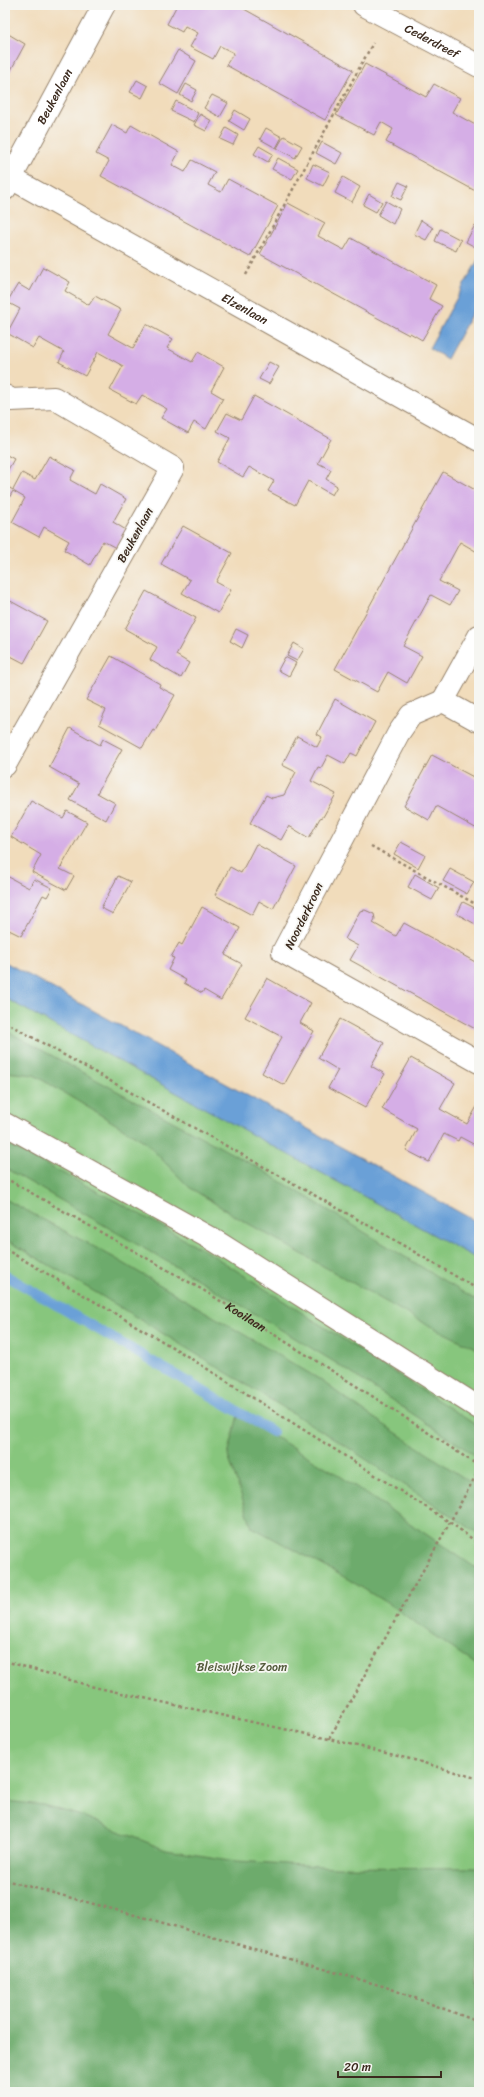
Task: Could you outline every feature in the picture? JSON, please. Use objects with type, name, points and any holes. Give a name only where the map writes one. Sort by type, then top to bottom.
[{"type":"street","name":"Beukenlaan","points":[[8,183],[104,5]]},
{"type":"street","name":"Cederdreef","points":[[364,5],[479,66]]},
{"type":"street","name":"Elzenlaan","points":[[8,183],[232,302],[479,440]]},
{"type":"street","name":"Beukenlaan","points":[[5,396],[11,400],[54,398],[173,468],[5,765]]},
{"type":"street","points":[[479,636],[443,701],[479,721]]},
{"type":"street","name":"Noorderkroon","points":[[443,701],[411,715],[398,734],[283,952],[479,1062]]},
{"type":"street","points":[[5,1124],[217,1242],[479,1408]]},
{"type":"path","points":[[232,302],[386,18]]},
{"type":"path","points":[[347,833],[479,906]]},
{"type":"path","points":[[5,1022],[389,1237],[479,1290]]},
{"type":"path","name":"Kooilaan","points":[[5,1178],[204,1290],[369,1394],[479,1466]]},
{"type":"path","points":[[5,1249],[179,1351],[451,1523],[479,1544]]},
{"type":"path","points":[[330,1739],[479,1470]]},
{"type":"path","points":[[5,1661],[94,1687],[330,1739],[414,1760],[479,1779]]},
{"type":"path","points":[[5,1880],[386,1987],[479,2022]]},
{"type":"green space","name":"Bleiswijkse Zoom","points":[[5,978],[479,1242],[479,2092],[5,2092]]},
{"type":"green space","points":[[5,1030],[264,1171],[479,1302],[479,1350],[418,1320],[235,1216],[189,1187],[144,1141],[34,1075],[5,1072]]},
{"type":"green space","points":[[5,1143],[127,1207],[214,1256],[479,1427],[479,1458],[336,1363],[204,1283],[5,1168]]},
{"type":"green space","points":[[5,1199],[113,1257],[319,1379],[353,1404],[479,1488],[479,1534],[338,1441],[100,1295],[5,1239]]},
{"type":"green space","points":[[238,1415],[334,1472],[479,1570],[478,1666],[390,1605],[346,1578],[252,1527],[228,1456]]},
{"type":"green space","points":[[5,1801],[43,1805],[85,1817],[166,1850],[236,1861],[336,1867],[479,1868],[479,2092],[9,2092],[5,2090]]},
{"type":"water","points":[[479,258],[479,300],[447,359],[429,348]]},
{"type":"water","points":[[5,962],[479,1223],[479,1260],[5,998]]},
{"type":"building","points":[[177,5],[237,5],[353,70],[325,120],[226,65],[234,53],[220,46],[213,59],[190,47],[198,33],[185,26],[182,32],[167,24]]},
{"type":"building","points":[[5,32],[25,44],[5,81]]},
{"type":"building","points":[[178,50],[196,61],[178,94],[159,83]]},
{"type":"building","points":[[365,64],[426,97],[434,84],[460,98],[452,112],[479,127],[479,193],[386,142],[393,129],[381,122],[374,135],[336,115]]},
{"type":"building","points":[[137,80],[148,86],[142,98],[130,92]]},
{"type":"building","points":[[186,84],[197,90],[191,101],[180,95]]},
{"type":"building","points":[[212,95],[228,103],[220,117],[204,108]]},
{"type":"building","points":[[176,101],[198,113],[194,122],[171,111]]},
{"type":"building","points":[[235,110],[250,119],[244,130],[229,121]]},
{"type":"building","points":[[200,114],[212,121],[206,131],[194,125]]},
{"type":"building","points":[[112,125],[127,133],[131,125],[179,152],[172,165],[185,172],[192,160],[215,172],[208,185],[221,192],[228,179],[278,206],[250,257],[101,176],[109,161],[96,154]]},
{"type":"building","points":[[226,128],[238,135],[233,145],[220,139]]},
{"type":"building","points":[[266,128],[282,137],[276,148],[260,139]]},
{"type":"building","points":[[284,136],[302,146],[295,158],[277,148]]},
{"type":"building","points":[[322,142],[342,153],[336,164],[316,153]]},
{"type":"building","points":[[259,146],[273,154],[268,162],[254,154]]},
{"type":"building","points":[[278,158],[298,169],[292,179],[272,169]]},
{"type":"building","points":[[313,164],[330,172],[323,186],[307,178]]},
{"type":"building","points":[[343,177],[360,187],[352,202],[335,193]]},
{"type":"building","points":[[399,182],[408,186],[401,200],[392,196]]},
{"type":"building","points":[[369,194],[382,202],[376,212],[363,205]]},
{"type":"building","points":[[386,201],[400,209],[393,224],[378,215]]},
{"type":"building","points":[[288,203],[325,223],[318,236],[344,250],[351,238],[436,285],[429,299],[442,306],[422,340],[410,333],[409,335],[260,254]]},
{"type":"building","points":[[421,220],[433,228],[426,240],[414,234]]},
{"type":"building","points":[[475,225],[479,227],[479,249],[466,242]]},
{"type":"building","points":[[440,229],[461,240],[456,251],[435,241]]},
{"type":"building","points":[[43,267],[70,282],[65,291],[89,305],[95,296],[121,310],[108,334],[133,348],[146,324],[173,339],[167,348],[192,362],[198,352],[224,367],[211,391],[223,398],[206,429],[194,422],[188,433],[161,418],[167,409],[142,395],[136,404],[110,390],[123,366],[98,352],[85,376],[59,362],[64,352],[39,338],[33,348],[7,333],[20,309],[7,302],[18,284],[30,291]]},
{"type":"building","points":[[269,362],[279,367],[269,384],[259,379]]},
{"type":"building","points":[[254,396],[331,439],[318,463],[331,470],[326,479],[337,486],[332,495],[308,481],[295,505],[268,491],[274,481],[249,467],[243,477],[217,462],[230,438],[217,431],[227,413],[241,420]]},
{"type":"building","points":[[5,454],[14,459],[5,475]]},
{"type":"building","points":[[49,456],[75,470],[70,480],[95,494],[100,484],[126,499],[113,522],[126,530],[116,548],[103,541],[90,565],[64,550],[69,541],[44,527],[39,537],[12,522],[25,498],[13,491],[5,505],[5,485],[13,490],[22,473],[35,480]]},
{"type":"building","points":[[443,472],[479,492],[479,508],[475,516],[479,518],[479,553],[460,542],[439,581],[458,591],[450,605],[431,595],[403,646],[422,656],[407,683],[388,672],[377,692],[335,669]]},
{"type":"building","points":[[183,526],[232,553],[216,582],[231,590],[218,613],[182,593],[190,580],[161,564]]},
{"type":"building","points":[[146,591],[196,618],[176,655],[189,663],[181,678],[150,660],[157,647],[125,629]]},
{"type":"building","points":[[5,598],[47,621],[24,663],[5,653]]},
{"type":"building","points":[[236,629],[248,635],[242,648],[230,641]]},
{"type":"building","points":[[294,643],[304,649],[297,661],[287,656]]},
{"type":"building","points":[[111,656],[160,684],[159,687],[175,695],[155,731],[153,730],[142,748],[99,724],[106,710],[86,700]]},
{"type":"building","points":[[285,657],[296,663],[289,676],[278,670]]},
{"type":"building","points":[[335,699],[375,722],[357,756],[351,753],[345,764],[328,755],[321,768],[318,767],[311,781],[336,794],[309,838],[289,826],[281,840],[250,823],[266,795],[272,798],[284,795],[296,772],[282,765],[297,736],[317,747],[322,737],[317,734]]},
{"type":"building","points":[[70,728],[100,745],[103,739],[122,749],[97,793],[115,803],[106,820],[70,800],[79,784],[49,767]]},
{"type":"building","points":[[432,755],[479,780],[479,830],[436,806],[429,820],[404,806]]},
{"type":"building","points":[[31,801],[63,818],[67,811],[87,822],[60,869],[74,876],[66,890],[32,872],[41,855],[11,837]]},
{"type":"building","points":[[401,842],[425,855],[418,868],[394,854]]},
{"type":"building","points":[[256,844],[296,866],[273,909],[259,901],[252,915],[215,895],[230,867],[241,873]]},
{"type":"building","points":[[450,869],[474,882],[467,894],[443,881]]},
{"type":"building","points":[[415,874],[439,888],[432,900],[408,887]]},
{"type":"building","points":[[5,875],[29,888],[34,879],[52,888],[47,897],[43,895],[21,936],[5,928]]},
{"type":"building","points":[[118,876],[131,882],[113,914],[101,908]]},
{"type":"building","points":[[463,902],[479,910],[479,926],[457,914]]},
{"type":"building","points":[[202,907],[240,928],[225,955],[242,964],[221,1000],[204,990],[202,993],[184,983],[186,980],[168,970],[174,958],[171,957],[179,943],[182,945]]},
{"type":"building","points":[[365,910],[374,914],[375,919],[373,923],[396,936],[404,923],[479,964],[479,1031],[350,960],[358,946],[345,939],[360,911]]},
{"type":"building","points":[[267,978],[311,1003],[300,1023],[314,1031],[284,1085],[262,1073],[282,1037],[245,1017]]},
{"type":"building","points":[[340,1019],[384,1043],[371,1066],[385,1074],[365,1108],[328,1088],[338,1070],[318,1058]]},
{"type":"building","points":[[411,1058],[455,1083],[440,1109],[467,1124],[479,1103],[479,1147],[460,1137],[458,1141],[444,1134],[429,1162],[406,1150],[417,1129],[382,1109]]},
{"type":"waterway","points":[[5,1275],[273,1432]]}]
